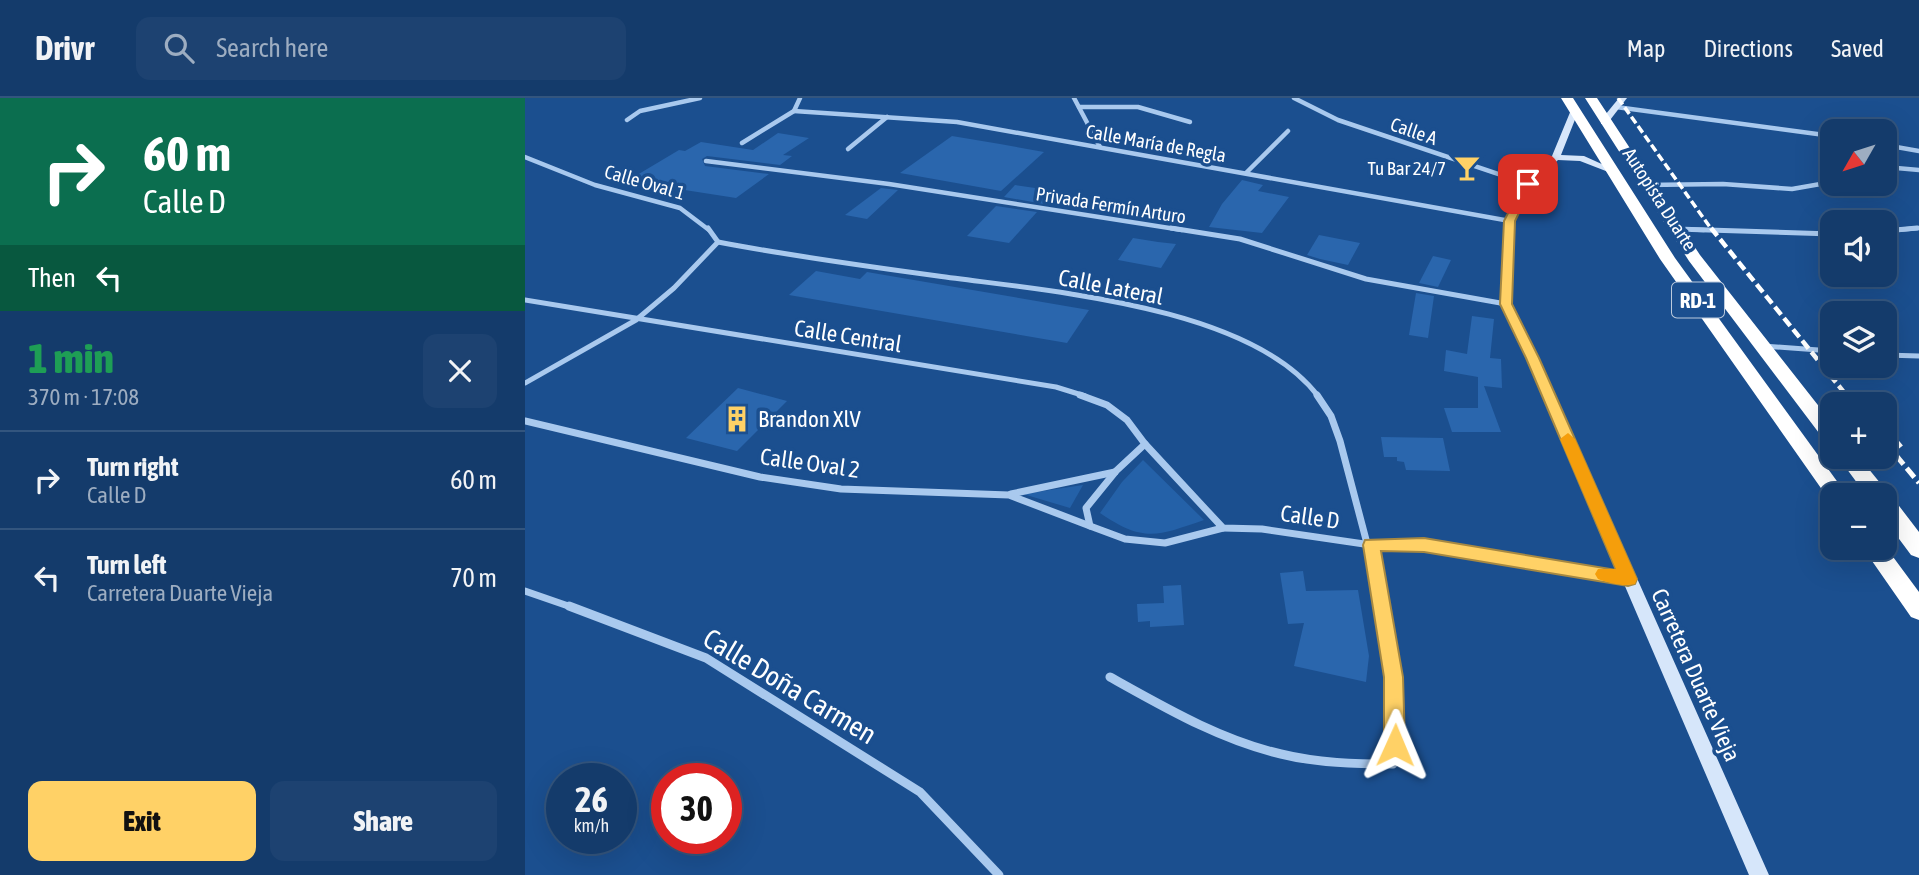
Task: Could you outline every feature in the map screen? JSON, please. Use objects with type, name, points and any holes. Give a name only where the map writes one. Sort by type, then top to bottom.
[{"type":"highway","name":"Autopista Duarte","points":[[1591,98],[1675,229],[1820,421]]},
{"type":"highway","name":"Autopista Duarte","points":[[1571,105],[1668,259],[1828,483]]},
{"type":"highway","points":[[1857,469],[1869,483]]},
{"type":"highway","points":[[1897,520],[1919,549]]},
{"type":"highway","points":[[1883,560],[1919,610]]},
{"type":"main road","points":[[1604,122],[1623,98]]},
{"type":"main road","name":"Carretera Duarte Vieja","points":[[1571,105],[1556,157],[1528,184],[1510,221],[1506,304],[1533,358],[1759,875]]},
{"type":"main road","points":[[1556,157],[1581,158],[1611,170]]},
{"type":"street","points":[[627,120],[640,111],[700,98]]},
{"type":"street","points":[[742,143],[795,111],[800,98]]},
{"type":"street","points":[[1074,98],[1100,147]]},
{"type":"street","name":"Calle A","points":[[1294,98],[1338,120],[1528,184]]},
{"type":"street","points":[[1079,107],[1138,107],[1190,122]]},
{"type":"street","points":[[1616,107],[1820,134]]},
{"type":"street","name":"Calle María de Regla","points":[[795,111],[957,122],[1510,221]]},
{"type":"street","points":[[848,149],[887,117]]},
{"type":"street","points":[[1246,173],[1288,131]]},
{"type":"street","points":[[1897,147],[1919,150]]},
{"type":"street","name":"Calle Oval 1","points":[[525,157],[594,184],[685,209],[700,218],[718,242]]},
{"type":"street","name":"Privada Fermín Arturo","points":[[706,161],[889,184],[1240,239],[1366,279],[1506,304]]},
{"type":"street","points":[[1897,168],[1919,170]]},
{"type":"street","points":[[1646,185],[1720,184],[1799,190],[1820,186]]},
{"type":"street","points":[[1897,230],[1919,228]]},
{"type":"street","points":[[1675,229],[1820,234]]},
{"type":"street","points":[[525,383],[636,320],[674,288],[718,242]]},
{"type":"street","name":"Calle Lateral","points":[[718,242],[1095,300],[1199,322],[1259,349],[1300,377],[1324,404],[1342,443],[1352,493],[1371,545],[1393,677],[1396,725],[1393,764],[1344,764],[1267,751],[1179,716],[1110,677]]},
{"type":"street","name":"Calle Central","points":[[525,300],[1056,387],[1109,404],[1136,428],[1145,444]]},
{"type":"street","points":[[1762,346],[1820,350]]},
{"type":"street","points":[[1897,355],[1919,356]]},
{"type":"street","name":"Calle Oval 2","points":[[525,421],[760,477],[841,489],[1009,495],[1090,526]]},
{"type":"street","points":[[1090,526],[1086,508],[1116,471],[1145,444],[1223,528]]},
{"type":"street","points":[[1009,495],[1116,471]]},
{"type":"street","name":"Calle D","points":[[1090,526],[1125,539],[1165,543],[1223,528],[1262,529],[1371,545],[1424,545],[1628,579]]},
{"type":"street","name":"Calle Doña Carmen","points":[[525,591],[617,622],[706,658],[920,792],[999,875]]},
{"type":"shaded area","points":[[1143,460],[1204,520],[1151,534],[1128,529],[1100,513],[1122,482]]},
{"type":"shaded area","points":[[1083,485],[1070,508],[1023,494]]},
{"type":"building","points":[[778,133],[809,138],[783,155],[792,156],[780,165],[707,156],[702,159],[705,166],[769,174],[736,198],[627,181],[679,150],[685,151],[701,142],[753,150]]},
{"type":"building","points":[[952,136],[1044,152],[1001,191],[900,173]]},
{"type":"building","points":[[1242,180],[1263,185],[1258,191],[1289,197],[1262,233],[1209,227],[1222,204]]},
{"type":"building","points":[[1015,185],[1056,191],[1044,204],[1004,197]]},
{"type":"building","points":[[881,188],[898,190],[867,219],[845,215]]},
{"type":"building","points":[[996,206],[1037,212],[1009,243],[967,236]]},
{"type":"building","points":[[1319,235],[1360,243],[1348,265],[1307,255]]},
{"type":"building","points":[[1133,238],[1176,244],[1161,268],[1118,260]]},
{"type":"building","points":[[1433,256],[1451,260],[1438,287],[1419,283]]},
{"type":"building","points":[[816,271],[860,279],[867,272],[1089,310],[1067,343],[789,295]]},
{"type":"building","points":[[1416,293],[1434,296],[1428,338],[1409,335]]},
{"type":"building","points":[[1472,316],[1494,319],[1490,358],[1501,359],[1502,388],[1484,386],[1501,432],[1452,432],[1444,408],[1478,408],[1478,377],[1444,371],[1446,350],[1467,354]]},
{"type":"building","name":"Brandon XlV","points":[[738,388],[787,401],[737,451],[686,438]]},
{"type":"building","points":[[1381,437],[1443,438],[1450,471],[1406,470],[1404,462],[1397,461],[1397,457],[1384,457]]},
{"type":"building","points":[[1303,571],[1306,591],[1358,590],[1369,656],[1366,682],[1294,666],[1304,623],[1288,624],[1280,573]]},
{"type":"building","points":[[1181,585],[1184,625],[1150,627],[1150,621],[1138,622],[1137,604],[1164,603],[1163,586]]},
{"type":"railway","points":[[1618,98],[1712,230]]},
{"type":"railway","points":[[1711,228],[1844,392]]},
{"type":"railway","points":[[1897,442],[1901,447]]},
{"type":"railway","points":[[1897,456],[1919,483]]},
{"type":"slow traffic","points":[[1568,439],[1628,579],[1604,574]]},
{"type":"place","name":"Tu Bar 24/7","points":[[1467,168]]},
{"type":"place","name":"Brandon XlV","points":[[737,419]]},
{"type":"route","points":[[1395,745],[1393,677],[1371,545],[1424,545],[1628,579],[1533,358],[1506,304],[1506,250],[1510,221],[1528,184]]}]
